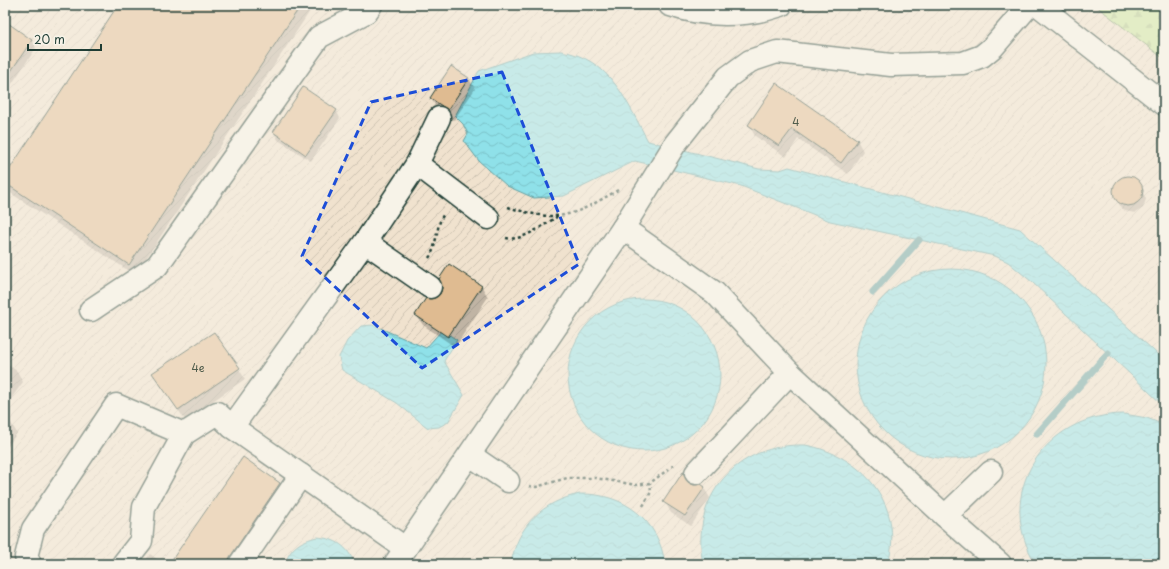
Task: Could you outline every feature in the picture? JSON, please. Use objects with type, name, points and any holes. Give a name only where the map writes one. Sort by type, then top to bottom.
[{"type":"street","points":[[91,310],[157,266],[319,37],[366,12],[371,5]]},
{"type":"street","points":[[670,5],[724,15],[753,8],[764,11],[781,5]]},
{"type":"street","points":[[123,564],[141,541],[144,507],[184,434],[217,413],[232,427],[301,475],[400,556],[624,228],[675,144],[728,77],[750,61],[777,52],[891,65],[963,63],[982,56],[993,47],[1029,5]]},
{"type":"street","points":[[1038,5],[1164,104]]},
{"type":"street","points":[[232,427],[365,242],[417,164],[439,118]]},
{"type":"street","points":[[417,164],[462,198],[495,211]]},
{"type":"street","points":[[624,228],[715,293],[790,373],[945,516],[1000,564]]},
{"type":"street","points":[[365,242],[423,281]]},
{"type":"street","points":[[696,473],[790,373]]},
{"type":"street","points":[[30,564],[26,557],[33,529],[116,405],[184,434]]},
{"type":"street","points":[[470,455],[508,481]]},
{"type":"street","points":[[945,516],[991,472]]},
{"type":"street","points":[[240,564],[301,475]]},
{"type":"path","points":[[506,238],[512,240],[558,217],[589,208],[621,188]]},
{"type":"path","points":[[423,281],[440,218],[451,203],[462,198]]},
{"type":"path","points":[[495,211],[558,217]]},
{"type":"path","points":[[508,481],[516,486],[536,486],[567,478],[595,478],[636,485],[650,483],[676,463]]},
{"type":"path","points":[[643,506],[651,492],[650,483]]},
{"type":"highlighted area","points":[[502,72],[579,264],[422,368],[302,256],[371,102]]},
{"type":"shaded area","points":[[5,5],[1164,5],[1164,564],[5,564]]},
{"type":"green space","points":[[1095,5],[1164,5],[1164,59]]},
{"type":"water","points":[[561,51],[578,56],[593,63],[605,72],[624,97],[648,141],[759,169],[780,170],[789,167],[1020,229],[1164,360],[1164,406],[1032,282],[1008,262],[995,256],[830,221],[741,186],[635,161],[564,196],[534,198],[507,186],[479,161],[464,141],[468,134],[463,124],[455,116],[479,71],[533,52]]},
{"type":"water","points":[[951,269],[978,273],[996,280],[1018,297],[1035,319],[1042,337],[1046,364],[1042,391],[1035,409],[1018,431],[996,448],[978,455],[951,459],[924,455],[906,448],[884,431],[867,409],[860,391],[856,364],[860,337],[867,319],[884,297],[906,280],[924,273]]},
{"type":"water","points":[[644,299],[666,302],[680,308],[698,321],[711,339],[717,353],[720,375],[717,397],[711,411],[698,429],[680,442],[666,448],[644,451],[622,448],[608,442],[590,429],[577,411],[571,397],[568,375],[571,353],[577,339],[590,321],[608,308],[622,302]]},
{"type":"water","points":[[373,325],[426,348],[442,330],[457,340],[444,361],[464,395],[448,422],[439,427],[428,428],[397,403],[342,370],[339,357],[347,341],[361,326]]},
{"type":"water","points":[[1124,414],[1147,418],[1164,425],[1164,564],[1036,564],[1024,537],[1020,511],[1023,486],[1034,463],[1049,443],[1070,428],[1095,418]]},
{"type":"water","points":[[805,445],[826,451],[844,459],[861,471],[874,486],[884,503],[890,522],[892,542],[888,564],[703,564],[701,539],[704,516],[712,496],[724,478],[739,464],[759,453],[781,447]]},
{"type":"water","points":[[580,494],[611,498],[625,504],[637,512],[647,522],[655,534],[661,548],[665,564],[511,564],[514,550],[519,538],[534,517],[543,509],[554,503],[567,497]]},
{"type":"water","points":[[317,537],[340,544],[348,552],[355,564],[285,564],[293,549],[301,543]]},
{"type":"building","points":[[118,5],[301,5],[129,265],[5,183],[5,176]]},
{"type":"building","points":[[5,21],[32,40],[5,80]]},
{"type":"building","points":[[451,66],[469,78],[448,110],[430,98]]},
{"type":"building","points":[[776,83],[858,140],[841,163],[792,129],[779,146],[748,125]]},
{"type":"building","points":[[303,87],[337,110],[306,155],[273,132]]},
{"type":"building","points":[[1128,176],[1139,180],[1143,191],[1139,202],[1128,206],[1117,202],[1113,191],[1117,180]]},
{"type":"building","points":[[449,264],[482,286],[448,337],[415,315],[426,298],[435,298],[440,294],[442,288],[439,279]]},
{"type":"building","points":[[214,332],[240,368],[178,410],[152,373]]},
{"type":"building","points":[[243,457],[280,483],[230,557],[228,564],[169,564]]},
{"type":"building","points":[[683,472],[688,482],[694,485],[701,484],[705,487],[685,516],[663,502]]},
{"type":"waterway","points":[[873,292],[919,240]]},
{"type":"waterway","points":[[1037,434],[1108,353]]}]
